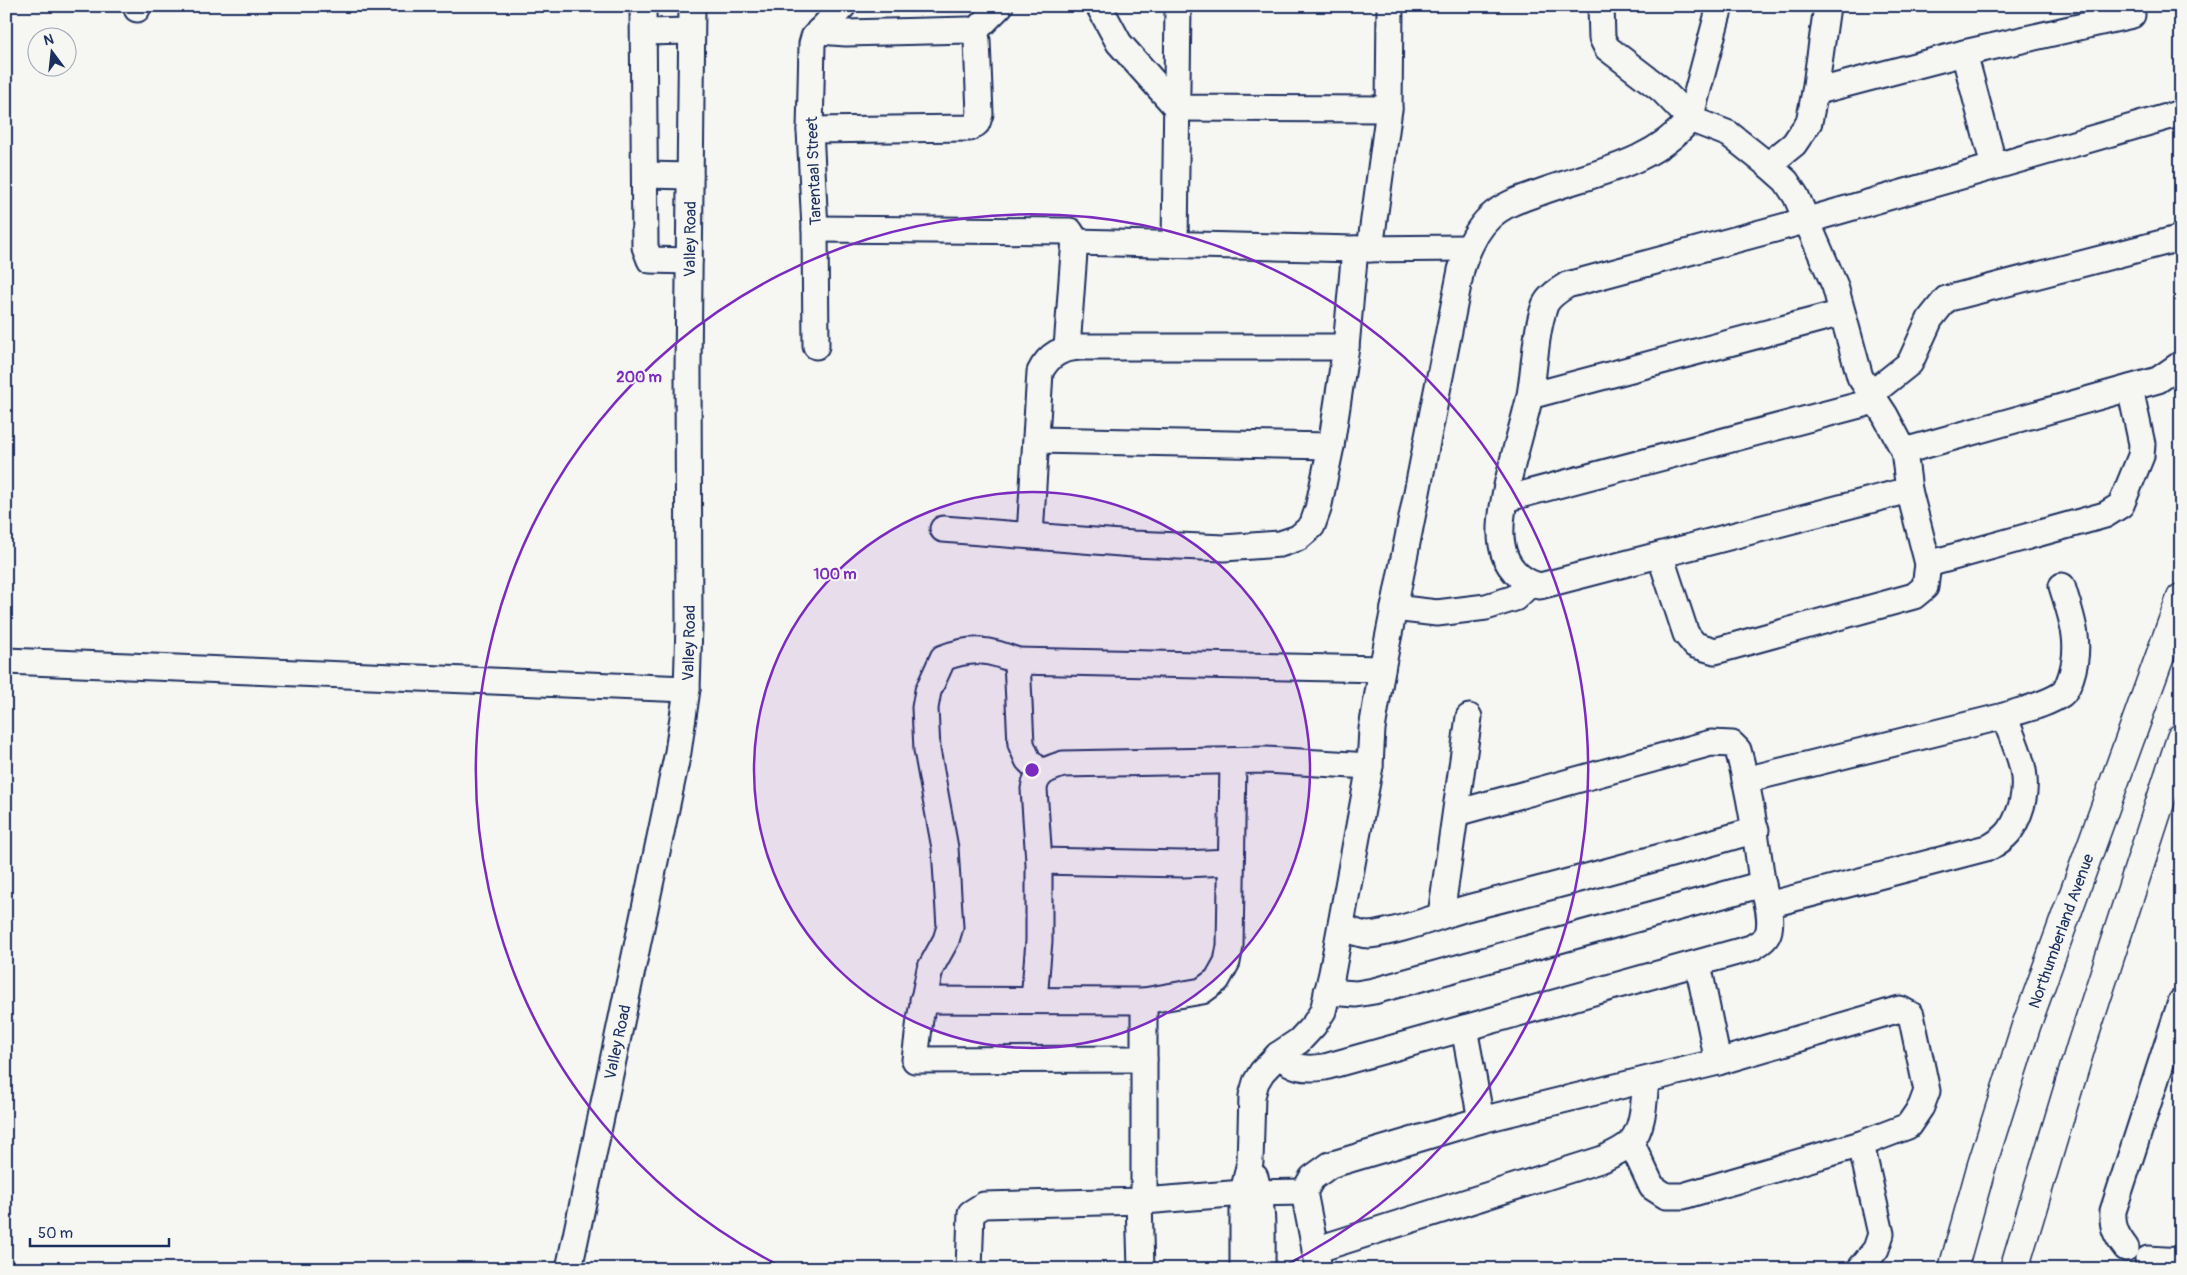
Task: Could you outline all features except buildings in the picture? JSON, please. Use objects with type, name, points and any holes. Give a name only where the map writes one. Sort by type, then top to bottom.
[{"type":"main road","name":"Northumberland Avenue","points":[[1953,1269],[1981,1168],[2026,1026],[2181,598]]},
{"type":"main road","points":[[2014,1269],[2081,1046],[2181,738]]},
{"type":"street","points":[[643,6],[645,246],[650,260],[689,262]]},
{"type":"street","name":"Valley Road","points":[[569,1269],[678,752],[687,689],[690,559],[688,370],[692,6]]},
{"type":"street","name":"Tarentaal Street","points":[[816,346],[815,229],[810,130],[812,44],[814,37],[843,6]]},
{"type":"street","points":[[974,32],[1000,6]]},
{"type":"street","points":[[1098,6],[1119,43],[1177,108],[1389,109]]},
{"type":"street","points":[[1175,245],[1178,6]]},
{"type":"street","points":[[943,529],[1133,544],[1224,548],[1280,544],[1298,538],[1312,526],[1318,509],[1330,446],[1362,249],[1389,109],[1390,6]]},
{"type":"street","points":[[1601,6],[1602,38],[1607,48],[1662,90],[1690,119],[1729,134],[1768,165],[1786,182],[1796,196],[1835,286],[1860,377],[1904,451],[1909,490],[1928,564],[1925,587],[1914,596],[1715,651],[1695,645],[1686,634],[1660,555]]},
{"type":"street","points":[[1243,1269],[1251,1193],[1252,1096],[1256,1082],[1278,1055],[1299,1041],[1314,1025],[1323,1011],[1341,926],[1370,766],[1372,722],[1382,669],[1461,270],[1467,248],[1489,217],[1506,205],[1565,183],[1629,164],[1658,148],[1678,133],[1690,119],[1720,6]]},
{"type":"street","points":[[1768,165],[1794,144],[1809,122],[1827,6]]},
{"type":"street","points":[[1815,92],[2105,14],[2132,14]]},
{"type":"street","points":[[819,31],[846,34],[968,30],[974,32]]},
{"type":"street","points":[[644,32],[691,31]]},
{"type":"street","points":[[810,130],[970,128],[977,123],[980,114],[977,40],[974,32]]},
{"type":"street","points":[[1964,53],[1994,166]]},
{"type":"street","points":[[1909,490],[1540,586],[1530,584],[1516,573],[1506,561],[1501,543],[1501,525],[1505,499],[1530,396],[1541,319],[1546,303],[1556,292],[1567,285],[1808,220],[2181,113]]},
{"type":"street","points":[[645,175],[690,176]]},
{"type":"street","points":[[815,229],[1070,230],[1073,234],[1074,242],[1067,348]]},
{"type":"street","points":[[1505,499],[1873,397],[1910,364],[1930,319],[1946,299],[2177,239],[2181,242]]},
{"type":"street","points":[[1074,242],[1362,249],[1467,248]]},
{"type":"street","points":[[1530,396],[1842,313]]},
{"type":"street","points":[[1030,535],[1040,372],[1045,362],[1052,355],[1067,348],[1346,348]]},
{"type":"street","points":[[1904,451],[2158,380],[2181,364]]},
{"type":"street","points":[[1928,564],[2104,515],[2121,505],[2141,456],[2142,444],[2130,388]]},
{"type":"street","points":[[1037,440],[1330,446]]},
{"type":"street","points":[[1394,608],[1437,613],[1486,607],[1515,598],[1530,584]]},
{"type":"street","points":[[1745,780],[2004,716],[2040,704],[2063,693],[2068,685],[2074,666],[2077,646],[2075,631],[2062,586]]},
{"type":"street","points":[[1144,1059],[915,1060],[923,1000],[930,969],[946,940],[950,914],[945,848],[927,750],[925,708],[928,691],[943,658],[962,651],[980,651],[999,654],[1017,661],[1382,669]]},
{"type":"street","points":[[1017,661],[1021,744],[1028,760],[1040,773]]},
{"type":"street","points":[[6,662],[687,689]]},
{"type":"street","points":[[1441,915],[1469,716]]},
{"type":"street","points":[[1327,992],[1356,994],[1374,991],[1766,894],[1990,847],[2006,838],[2016,822],[2024,801],[2026,782],[2023,766],[2004,716]]},
{"type":"street","points":[[1278,1055],[1293,1067],[1316,1068],[1751,948],[1764,940],[1769,930],[1766,894],[1756,830],[1738,750],[1732,744],[1725,742],[1711,743],[1456,813]]},
{"type":"street","points":[[1034,1000],[1039,941],[1039,861],[1034,789],[1035,780],[1040,773],[1063,764],[1266,760],[1370,766]]},
{"type":"street","points":[[923,1000],[1144,1001],[1202,991],[1217,980],[1227,962],[1230,946],[1233,761]]},
{"type":"street","points":[[1341,926],[1356,934],[1367,935],[1393,930],[1441,915],[1596,876],[1756,830]]},
{"type":"street","points":[[1039,861],[1174,864],[1230,862]]},
{"type":"street","points":[[1698,964],[1718,1062]]},
{"type":"street","points":[[1141,1269],[1144,1001]]},
{"type":"street","points":[[2126,1248],[2116,1235],[2112,1225],[2113,1211],[2181,1002]]},
{"type":"street","points":[[1631,1142],[1652,1187],[1666,1196],[1684,1196],[1861,1144],[1908,1126],[1921,1107],[1927,1091],[1911,1015],[1900,1009],[1718,1062],[1481,1120],[1330,1165],[1312,1178],[1304,1192],[1317,1260],[1603,1158],[1624,1148],[1631,1142],[1643,1109],[1646,1080]]},
{"type":"street","points":[[1464,1028],[1481,1120]]},
{"type":"street","points":[[1860,1269],[1876,1249],[1881,1234],[1861,1144]]},
{"type":"street","points":[[969,1269],[971,1213],[975,1208],[984,1204],[1142,1201],[1251,1193],[1304,1192]]},
{"type":"street","points":[[1251,1193],[1263,1239],[1262,1269]]},
{"type":"street","points":[[2148,1259],[2181,1262]]}]
